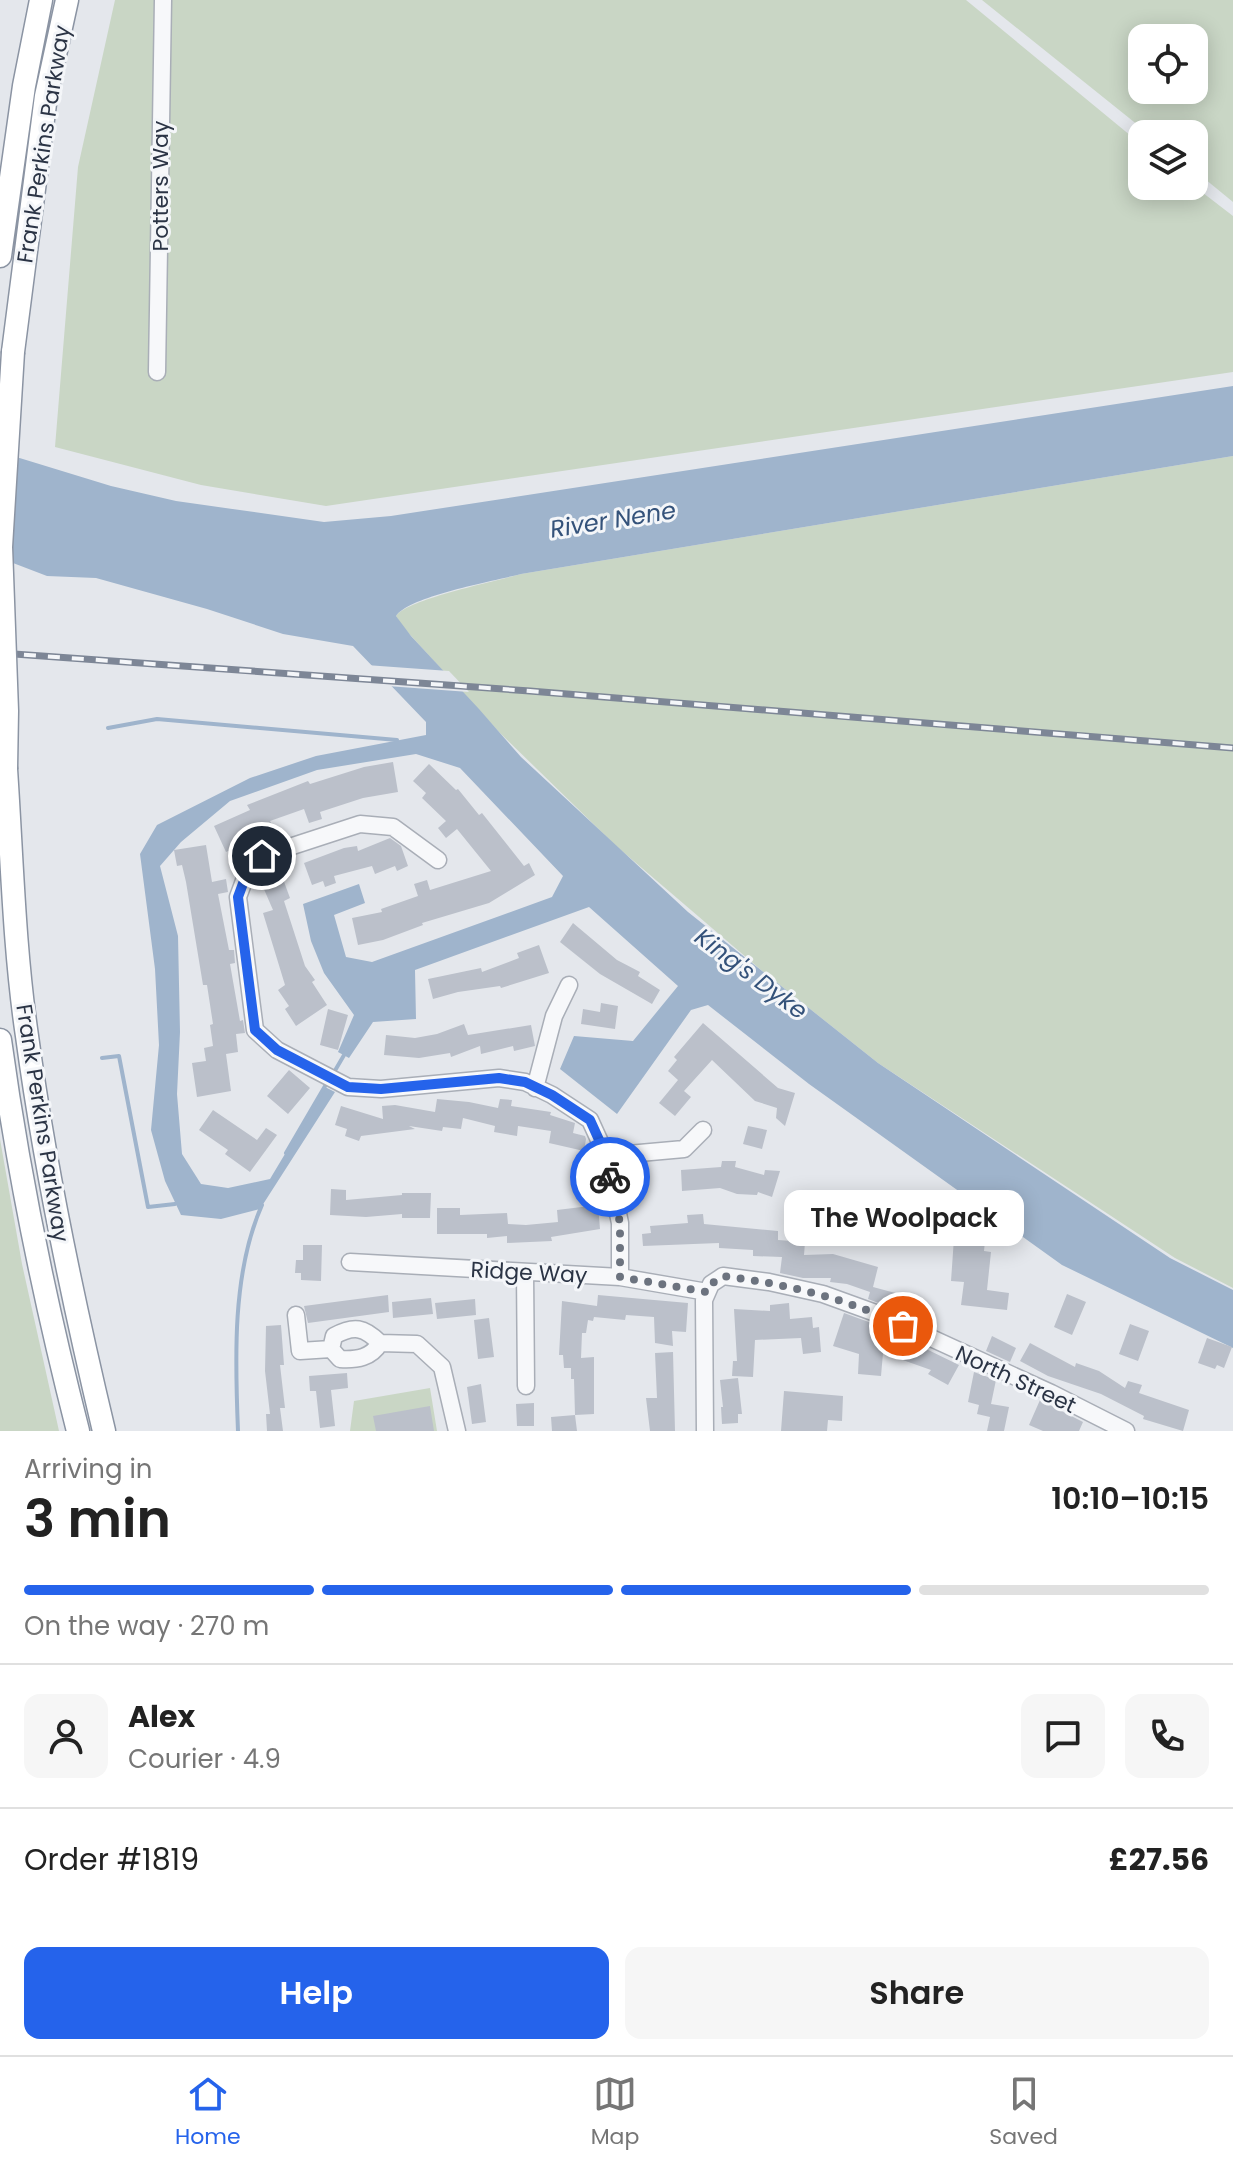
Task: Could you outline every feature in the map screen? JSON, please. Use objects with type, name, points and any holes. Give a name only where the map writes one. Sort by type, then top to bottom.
[{"type":"highway","name":"Frank Perkins Parkway","points":[[0,256],[24,86],[41,0]]},
{"type":"highway","name":"Frank Perkins Parkway","points":[[67,0],[46,96],[13,352],[1,547],[6,769],[18,961],[27,1034],[62,1244],[104,1431]]},
{"type":"highway","name":"Frank Perkins Parkway","points":[[0,1040],[11,1124],[35,1250],[78,1431]]},
{"type":"street","name":"Potters Way","points":[[157,372],[163,0]]},
{"type":"street","points":[[438,860],[393,827],[360,824],[262,856],[248,870],[238,897],[255,1030],[277,1050],[348,1087],[381,1089],[499,1078],[525,1082],[590,1120],[606,1156],[620,1223],[620,1277]]},
{"type":"street","points":[[535,1088],[554,1016],[569,985]]},
{"type":"street","points":[[606,1156],[684,1149],[703,1130]]},
{"type":"street","name":"Ridge Way","points":[[350,1262],[620,1277],[707,1292]]},
{"type":"street","points":[[525,1272],[526,1386]]},
{"type":"street","name":"North Street","points":[[707,1292],[711,1284],[723,1276],[823,1294],[881,1315],[1126,1431]]},
{"type":"street","points":[[705,1431],[704,1300],[707,1292]]},
{"type":"street","points":[[296,1315],[300,1351],[331,1349]]},
{"type":"street","points":[[331,1349],[334,1336],[348,1329],[368,1331],[380,1343],[417,1344],[442,1367],[457,1431]]},
{"type":"street","points":[[331,1349],[340,1359],[358,1360],[375,1352],[380,1343]]},
{"type":"green space","points":[[115,0],[966,0],[1128,133],[1128,200],[1208,200],[1208,197],[1233,216],[1233,372],[326,506],[201,485],[55,447],[78,167]]},
{"type":"green space","points":[[982,0],[1233,0],[1233,202],[1208,181],[1208,120],[1132,120]]},
{"type":"green space","points":[[1233,456],[1233,1288],[1175,1258],[878,1063],[761,970],[615,845],[500,733],[396,616],[434,597],[521,574]]},
{"type":"green space","points":[[0,1139],[22,1264],[59,1431],[0,1431]]},
{"type":"green space","points":[[430,1388],[437,1431],[350,1431],[354,1401]]},
{"type":"water","points":[[1233,386],[1233,456],[521,574],[434,596],[417,602],[396,616],[521,757],[688,912],[878,1063],[1170,1258],[1233,1290],[1233,1348],[1062,1265],[809,1084],[708,1005],[691,1010],[617,1114],[560,1069],[574,1036],[633,1041],[678,986],[589,907],[415,970],[416,1019],[373,1022],[349,1058],[338,1052],[354,1015],[324,973],[311,941],[303,904],[359,884],[365,903],[334,915],[346,957],[372,962],[552,897],[563,876],[460,768],[416,754],[317,770],[230,801],[181,842],[160,866],[178,936],[180,1032],[177,1094],[182,1154],[201,1184],[228,1188],[270,1179],[325,1087],[335,1092],[260,1209],[221,1219],[181,1215],[165,1181],[151,1130],[159,1045],[155,969],[140,854],[157,825],[250,778],[316,756],[426,735],[426,722],[353,646],[283,634],[96,578],[47,576],[0,558],[0,452],[111,486],[176,501],[324,522],[391,516]]},
{"type":"pier","points":[[366,665],[449,671],[469,692],[387,686]]},
{"type":"building","points":[[393,762],[398,792],[363,798],[320,812],[322,819],[309,823],[304,809],[270,821],[277,836],[263,842],[261,836],[226,852],[214,826],[250,810],[247,805],[308,781],[310,784],[364,767]]},
{"type":"building","points":[[429,764],[458,789],[479,815],[482,813],[524,866],[529,863],[535,875],[489,903],[422,923],[383,940],[358,945],[352,918],[382,912],[381,909],[418,896],[414,884],[427,880],[430,890],[491,871],[457,829],[446,838],[438,828],[446,821],[422,798],[426,793],[413,781]]},
{"type":"building","points":[[390,838],[401,846],[408,866],[397,871],[395,866],[375,874],[372,866],[334,876],[336,883],[325,887],[323,881],[312,885],[304,863],[344,848],[357,846],[358,851]]},
{"type":"building","points":[[206,845],[212,882],[226,879],[228,892],[218,894],[229,950],[234,950],[235,963],[230,964],[245,1033],[236,1034],[238,1052],[226,1054],[231,1091],[197,1097],[192,1063],[206,1061],[204,1048],[213,1046],[210,1025],[213,1024],[207,985],[203,985],[186,882],[182,865],[177,866],[174,850]]},
{"type":"building","points":[[283,879],[290,898],[284,901],[305,966],[327,1005],[296,1026],[285,1009],[289,1006],[278,990],[285,985],[263,913],[273,910],[263,887]]},
{"type":"building","points":[[573,923],[617,960],[640,972],[638,976],[660,990],[652,1004],[600,974],[560,942]]},
{"type":"building","points":[[539,945],[549,973],[501,988],[458,992],[433,999],[428,979],[481,968],[482,972],[519,958],[517,953]]},
{"type":"building","points":[[601,1003],[618,1006],[615,1029],[581,1024],[583,1009],[600,1012]]},
{"type":"building","points":[[328,1009],[348,1015],[338,1050],[320,1045]]},
{"type":"building","points":[[703,1023],[778,1088],[795,1093],[785,1126],[776,1118],[777,1108],[755,1101],[712,1060],[684,1091],[691,1097],[675,1116],[659,1103],[678,1080],[668,1071],[677,1060],[674,1057]]},
{"type":"building","points":[[464,1024],[468,1035],[531,1025],[535,1046],[514,1051],[513,1046],[481,1054],[480,1046],[451,1057],[450,1053],[419,1058],[384,1055],[386,1035],[415,1038]]},
{"type":"building","points":[[289,1070],[310,1088],[288,1114],[267,1096]]},
{"type":"building","points":[[437,1099],[498,1108],[500,1099],[512,1100],[511,1106],[551,1112],[550,1115],[575,1123],[573,1133],[586,1139],[584,1151],[549,1143],[551,1131],[518,1126],[517,1136],[494,1132],[495,1126],[463,1118],[461,1129],[443,1127],[442,1131],[409,1126],[415,1129],[361,1136],[359,1141],[345,1136],[347,1129],[335,1125],[341,1106],[383,1119],[382,1106],[395,1105],[435,1112]]},
{"type":"building","points":[[213,1110],[257,1140],[266,1128],[277,1135],[250,1172],[225,1154],[228,1150],[199,1130]]},
{"type":"building","points":[[748,1126],[767,1130],[762,1149],[743,1144]]},
{"type":"building","points":[[722,1161],[736,1161],[735,1167],[764,1175],[765,1170],[780,1171],[772,1197],[758,1192],[757,1195],[737,1194],[720,1188],[682,1191],[681,1170],[721,1167]]},
{"type":"building","points":[[331,1189],[346,1190],[346,1200],[431,1193],[430,1218],[402,1218],[402,1214],[366,1217],[330,1215]]},
{"type":"building","points":[[598,1205],[600,1229],[551,1237],[552,1241],[507,1243],[507,1236],[487,1238],[487,1234],[437,1234],[437,1208],[460,1208],[460,1215],[507,1213],[508,1224],[526,1225],[558,1222],[557,1210]]},
{"type":"building","points":[[703,1214],[704,1224],[778,1231],[778,1240],[805,1242],[804,1255],[833,1254],[878,1267],[873,1287],[899,1294],[894,1309],[868,1299],[870,1292],[830,1282],[831,1278],[803,1278],[780,1273],[782,1257],[753,1256],[753,1250],[719,1248],[719,1243],[643,1246],[642,1234],[651,1233],[650,1226],[688,1223],[687,1215]]},
{"type":"building","points":[[970,1229],[986,1231],[984,1251],[991,1252],[987,1290],[1009,1293],[1007,1310],[961,1305],[964,1282],[951,1281],[954,1238],[969,1239]]},
{"type":"building","points":[[303,1245],[322,1245],[321,1281],[301,1280],[301,1273],[295,1273],[296,1260],[303,1260]]},
{"type":"building","points":[[1067,1294],[1086,1302],[1072,1335],[1054,1327]]},
{"type":"building","points":[[388,1295],[389,1312],[308,1323],[304,1306]]},
{"type":"building","points":[[598,1295],[688,1303],[686,1332],[672,1331],[673,1346],[655,1343],[654,1317],[626,1315],[625,1320],[594,1317],[593,1321],[588,1320],[586,1333],[582,1333],[581,1358],[594,1357],[594,1414],[575,1415],[574,1379],[571,1379],[571,1368],[564,1368],[563,1355],[559,1355],[562,1301],[597,1306]]},
{"type":"building","points":[[431,1298],[433,1314],[393,1318],[392,1302]]},
{"type":"building","points":[[475,1299],[476,1315],[437,1319],[435,1303]]},
{"type":"building","points":[[789,1303],[790,1319],[812,1317],[813,1328],[819,1327],[821,1352],[803,1354],[801,1338],[755,1340],[753,1377],[732,1376],[733,1361],[737,1361],[734,1309],[770,1311],[770,1305]]},
{"type":"building","points":[[844,1313],[877,1325],[959,1365],[948,1385],[928,1374],[931,1370],[883,1353],[881,1376],[858,1374],[859,1354],[833,1346]]},
{"type":"building","points":[[489,1318],[494,1357],[478,1359],[474,1320]]},
{"type":"building","points":[[1130,1324],[1149,1331],[1138,1361],[1119,1354]]},
{"type":"building","points":[[281,1325],[284,1365],[280,1365],[285,1408],[280,1408],[283,1431],[267,1431],[266,1414],[270,1414],[265,1371],[266,1326]]},
{"type":"building","points":[[992,1336],[1016,1348],[1010,1362],[986,1351]]},
{"type":"building","points":[[1207,1338],[1232,1347],[1224,1368],[1217,1365],[1215,1369],[1198,1363]]},
{"type":"building","points":[[1030,1343],[1075,1367],[1076,1363],[1099,1371],[1125,1388],[1128,1381],[1142,1385],[1139,1393],[1189,1410],[1183,1431],[1143,1419],[1144,1416],[1101,1394],[1048,1376],[1020,1361]]},
{"type":"building","points":[[673,1352],[675,1431],[650,1431],[646,1398],[657,1398],[655,1353]]},
{"type":"building","points":[[974,1372],[996,1380],[991,1404],[1009,1407],[1004,1431],[987,1431],[990,1417],[977,1414],[979,1405],[968,1402]]},
{"type":"building","points":[[347,1373],[348,1388],[331,1390],[335,1426],[320,1428],[316,1391],[310,1391],[309,1376]]},
{"type":"building","points":[[738,1378],[742,1414],[738,1414],[738,1423],[722,1424],[720,1380]]},
{"type":"building","points":[[481,1384],[486,1422],[472,1424],[467,1387]]},
{"type":"building","points":[[784,1391],[843,1396],[842,1421],[828,1420],[827,1431],[781,1431]]},
{"type":"building","points":[[1040,1400],[1083,1422],[1079,1431],[1043,1431],[1029,1425]]},
{"type":"building","points":[[534,1403],[534,1426],[517,1426],[516,1404]]},
{"type":"building","points":[[430,1406],[434,1431],[376,1431],[373,1416]]},
{"type":"building","points":[[575,1415],[577,1431],[552,1431],[551,1417]]},
{"type":"waterway","points":[[108,728],[157,719],[397,740]]},
{"type":"waterway","points":[[333,1074],[347,1050]]},
{"type":"waterway","points":[[102,1058],[119,1056],[148,1207],[175,1204]]},
{"type":"waterway","points":[[286,1153],[328,1081]]},
{"type":"waterway","points":[[238,1431],[236,1346],[240,1287],[252,1231],[262,1205]]},
{"type":"railway","points":[[0,653],[530,691],[1233,748]]},
{"type":"way so far","points":[[610,1177],[620,1223],[620,1277],[707,1292],[711,1284],[723,1276],[769,1282],[823,1294],[903,1326]]},
{"type":"place","name":"The Woolpack","points":[[903,1326]]},
{"type":"route","points":[[262,856],[248,870],[238,897],[255,1030],[277,1050],[348,1087],[381,1089],[499,1078],[525,1082],[552,1095],[590,1120],[605,1153],[610,1177]]},
{"type":"water label","name":"River Nene","points":[[613,520]]},
{"type":"water label","name":"King's Dyke","points":[[751,974]]}]
